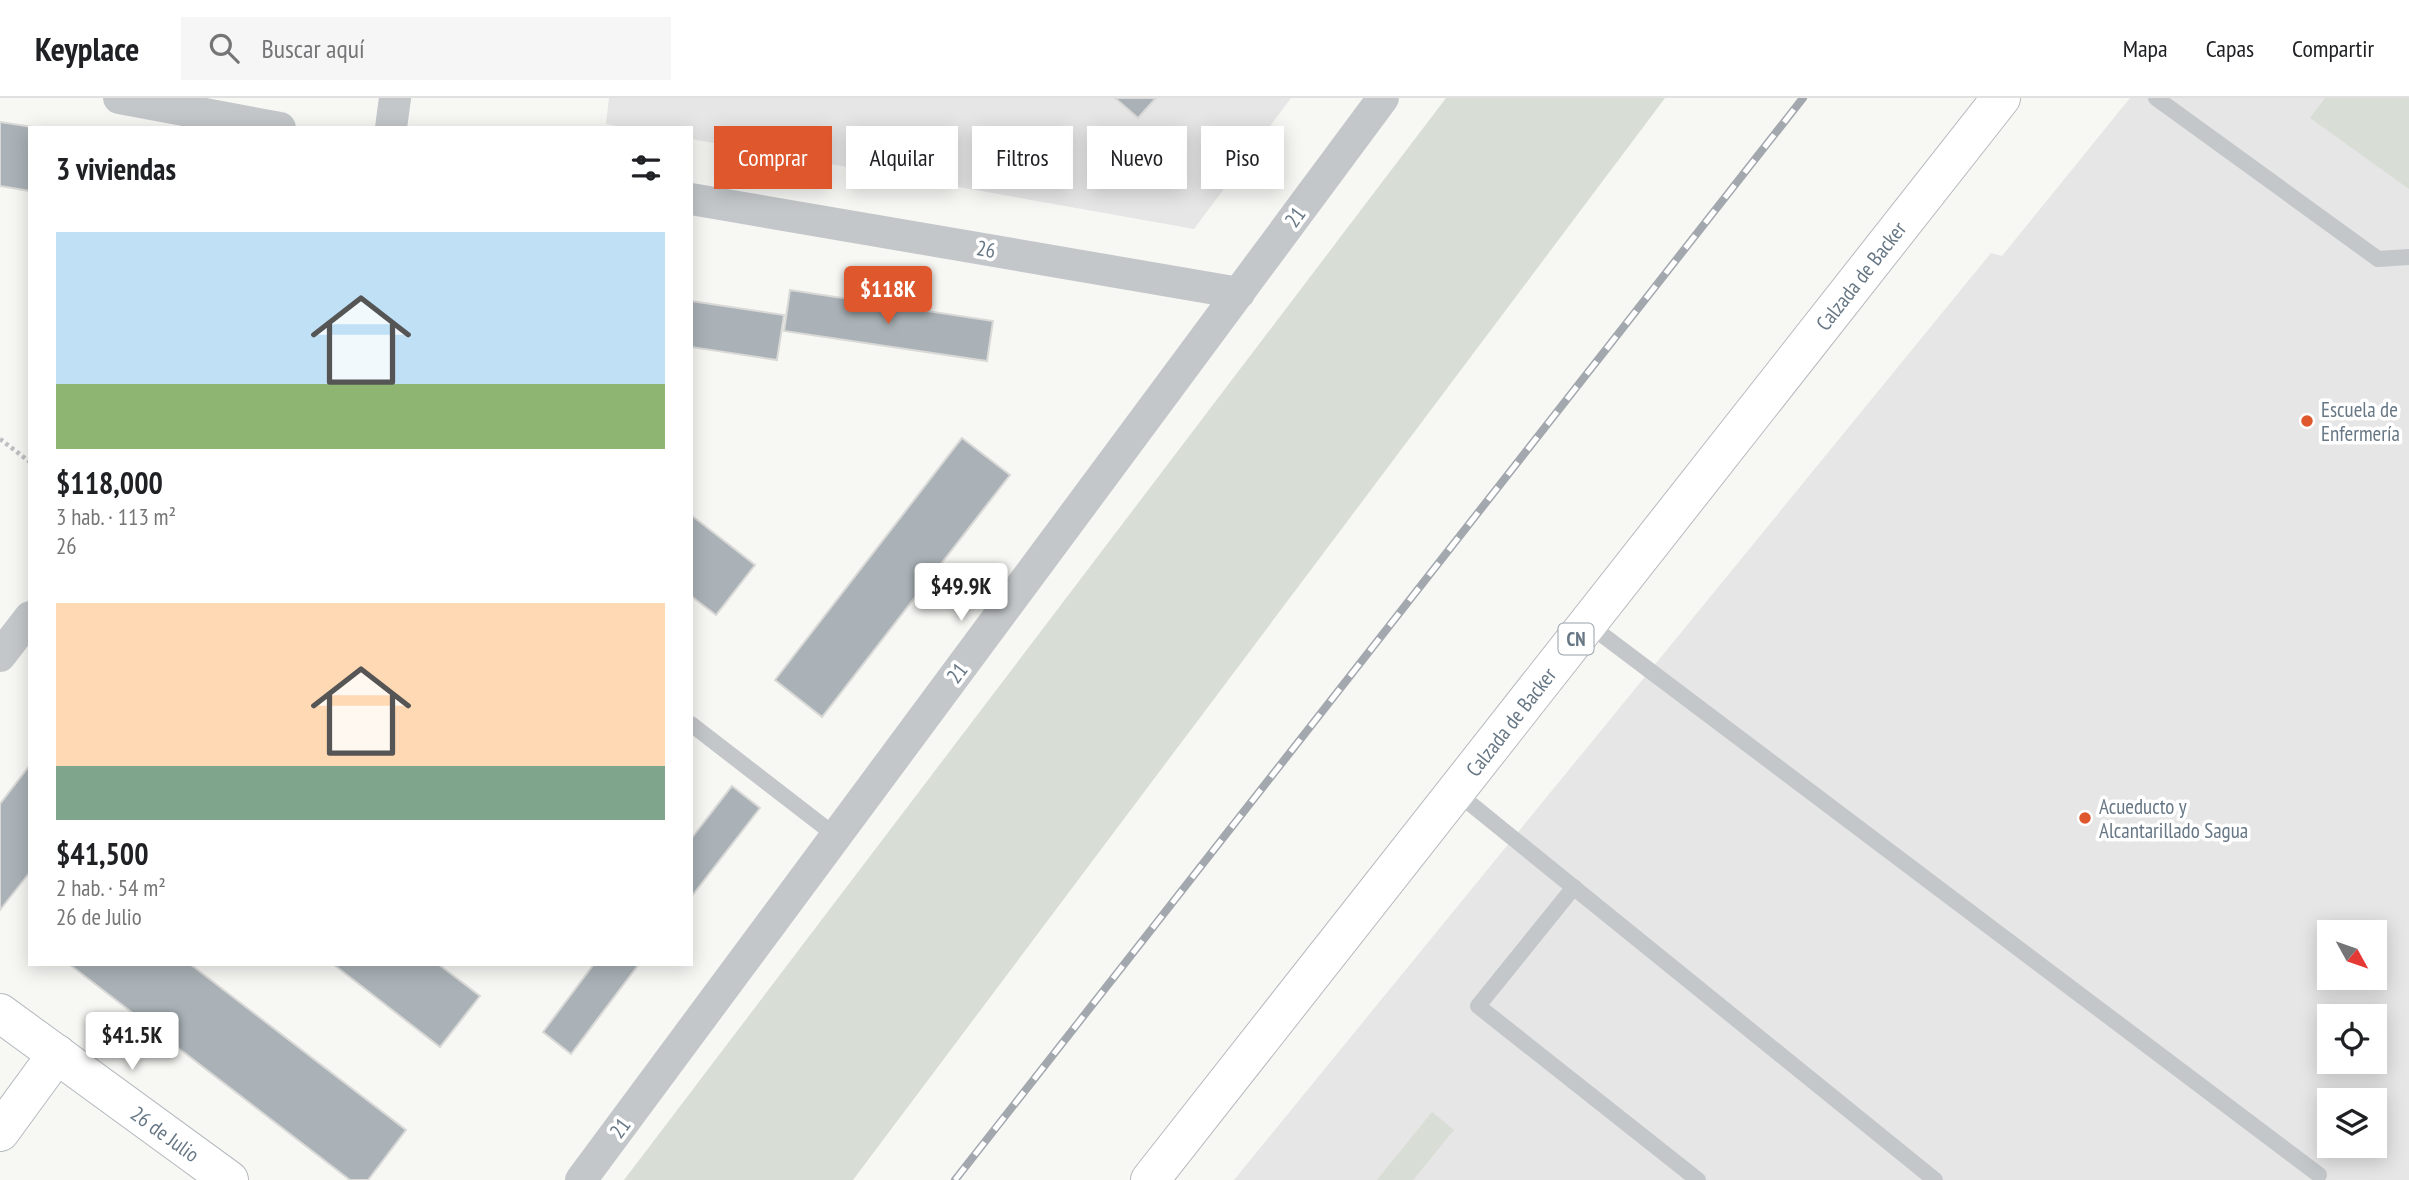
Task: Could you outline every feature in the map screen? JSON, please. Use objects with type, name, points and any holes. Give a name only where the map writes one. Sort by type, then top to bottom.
[{"type":"main road","name":"Calzada de Backer","points":[[1150,1180],[2001,98]]},
{"type":"main road","name":"26 de Julio","points":[[0,1013],[229,1180]]},
{"type":"main road","points":[[0,1132],[57,1054]]},
{"type":"street","points":[[119,98],[269,126]]},
{"type":"street","points":[[391,126],[395,98]]},
{"type":"street","name":"21","points":[[581,1180],[1383,98]]},
{"type":"street","name":"26","points":[[693,199],[1239,293]]},
{"type":"street","points":[[0,656],[28,620]]},
{"type":"lane","points":[[2156,98],[2378,259],[2409,257]]},
{"type":"lane","points":[[1588,624],[2319,1175]]},
{"type":"lane","points":[[693,726],[836,836]]},
{"type":"lane","points":[[1455,792],[1936,1180]]},
{"type":"lane","points":[[1574,887],[1478,1006],[1698,1180]]},
{"type":"path","points":[[0,439],[28,460]]},
{"type":"shaded area","points":[[609,98],[1291,98],[1270,126],[1201,126],[1201,189],[1224,189],[1194,229],[958,187],[958,126],[846,126],[846,167],[832,164],[832,126],[714,126],[714,143],[693,139],[693,126],[606,124]]},
{"type":"shaded area","points":[[1446,98],[1665,98],[853,1180],[624,1180]]},
{"type":"shaded area","points":[[2130,98],[2409,98],[2409,1180],[1234,1180],[1991,253],[2002,256]]},
{"type":"shaded area","points":[[2325,98],[2409,98],[2409,189],[2310,118]]},
{"type":"shaded area","points":[[1432,1112],[1454,1130],[1413,1180],[1377,1180]]},
{"type":"building","points":[[1115,98],[1156,98],[1138,118]]},
{"type":"building","points":[[0,122],[28,126],[28,191],[0,186]]},
{"type":"building","points":[[790,290],[993,321],[987,361],[784,331]]},
{"type":"building","points":[[693,301],[784,315],[777,360],[693,347]]},
{"type":"building","points":[[962,438],[1010,475],[822,717],[775,680]]},
{"type":"building","points":[[693,517],[755,565],[716,615],[693,598]]},
{"type":"building","points":[[28,768],[28,875],[0,910],[0,804]]},
{"type":"building","points":[[732,786],[760,808],[693,894],[693,836]]},
{"type":"building","points":[[72,966],[193,966],[406,1130],[368,1180],[350,1180]]},
{"type":"building","points":[[336,966],[441,966],[480,996],[440,1047]]},
{"type":"building","points":[[592,966],[637,966],[571,1054],[543,1032]]},
{"type":"railway","points":[[955,1180],[1803,98]]},
{"type":"place","name":"Escuela de Enfermería","points":[[2307,421]]},
{"type":"place","name":"Acueducto y Alcantarillado Sagua","points":[[2085,818]]}]
